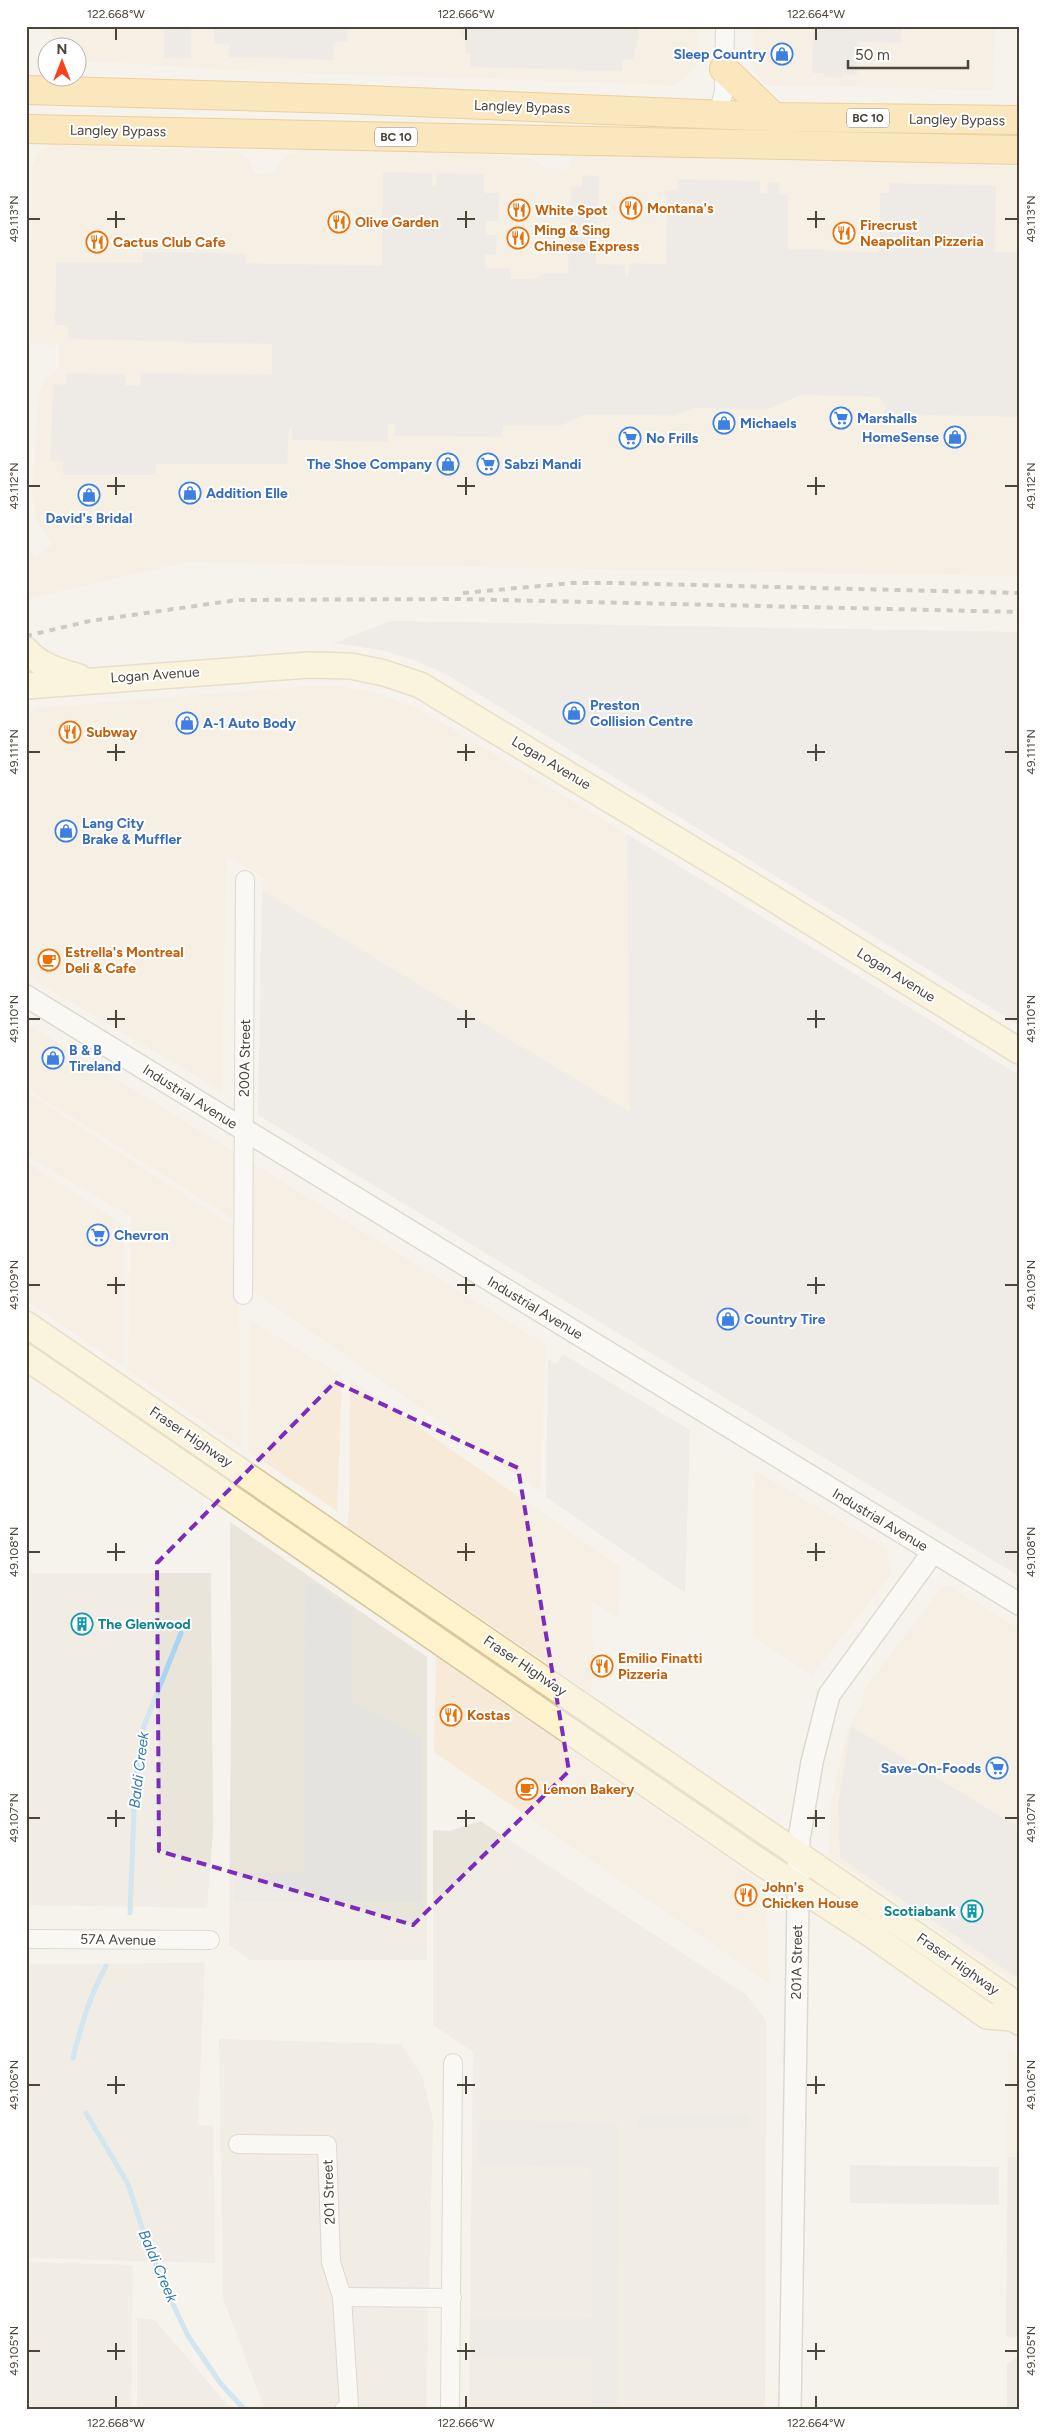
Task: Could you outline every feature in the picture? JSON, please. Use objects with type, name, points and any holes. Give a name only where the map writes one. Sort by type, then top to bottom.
[{"type":"highway","points":[[724,69],[774,117]]},
{"type":"highway","name":"Langley Bypass","points":[[26,90],[332,99],[774,117],[1019,120]]},
{"type":"highway","points":[[694,143],[718,115]]},
{"type":"highway","name":"Langley Bypass","points":[[26,129],[1019,150]]},
{"type":"main road","points":[[26,650],[37,660],[57,671],[91,680]]},
{"type":"main road","name":"Logan Avenue","points":[[26,686],[309,665],[350,666],[384,673],[420,685],[740,878],[1019,1050]]},
{"type":"main road","name":"Fraser Highway","points":[[26,1324],[1006,1998],[1015,2020]]},
{"type":"main road","name":"Fraser Highway","points":[[26,1357],[37,1377],[799,1887],[987,2016],[1015,2020]]},
{"type":"street","points":[[718,115],[724,91],[725,26]]},
{"type":"street","name":"200A Street","points":[[243,1296],[245,880]]},
{"type":"street","name":"Industrial Avenue","points":[[26,996],[1019,1604]]},
{"type":"street","name":"201A Street","points":[[790,2410],[799,1839],[812,1762],[828,1695],[933,1552]]},
{"type":"street","name":"57A Avenue","points":[[26,1939],[210,1940]]},
{"type":"street","points":[[450,2410],[453,2063]]},
{"type":"street","name":"201 Street","points":[[238,2144],[327,2145],[331,2262],[342,2297],[349,2407],[344,2410]]},
{"type":"street","points":[[342,2297],[452,2298]]},
{"type":"highlighted area","points":[[335,1382],[518,1468],[569,1771],[413,1925],[159,1851],[157,1563]]},
{"type":"shaded area","points":[[50,26],[697,26],[697,66],[675,85],[249,71],[89,61],[88,38],[55,38],[51,33]]},
{"type":"shaded area","points":[[150,26],[191,26],[191,59],[164,58],[164,29],[150,29]]},
{"type":"shaded area","points":[[214,26],[347,26],[347,42],[334,42],[333,60],[228,57],[230,45],[214,43]]},
{"type":"shaded area","points":[[461,26],[638,26],[638,47],[635,47],[634,59],[622,60],[622,71],[470,67],[471,53],[466,53],[466,37],[461,37]]},
{"type":"shaded area","points":[[754,26],[994,26],[993,90],[764,85],[753,68]]},
{"type":"shaded area","points":[[813,26],[902,26],[901,43],[858,42],[857,75],[843,74],[842,78],[824,77],[824,73],[812,73]]},
{"type":"shaded area","points":[[60,143],[142,149],[237,152],[248,159],[255,174],[276,173],[284,156],[313,148],[401,149],[529,158],[545,168],[568,169],[572,158],[581,154],[892,161],[1019,167],[1019,576],[186,562],[26,599],[28,552],[30,551],[37,557],[52,544],[37,521],[32,495],[39,394],[45,379],[58,369],[59,345],[35,344],[31,341],[32,168],[37,155],[46,146]]},
{"type":"shaded area","points":[[383,172],[432,173],[432,186],[436,186],[437,173],[484,174],[484,193],[499,193],[498,221],[486,221],[485,235],[497,235],[496,254],[485,254],[485,268],[510,268],[511,279],[533,279],[541,276],[542,273],[568,274],[571,187],[582,187],[583,175],[599,176],[596,264],[625,265],[625,277],[629,275],[629,263],[666,264],[667,197],[665,197],[665,190],[678,190],[678,179],[760,181],[760,193],[767,194],[768,182],[779,182],[779,195],[788,195],[788,249],[879,252],[880,193],[887,193],[890,190],[890,183],[996,186],[995,252],[1019,252],[1019,417],[885,414],[884,403],[878,397],[801,395],[765,410],[695,408],[673,415],[586,414],[560,426],[503,426],[502,437],[394,436],[395,424],[388,424],[388,442],[292,440],[292,428],[289,428],[287,464],[156,464],[156,475],[63,475],[63,461],[50,461],[53,385],[66,384],[67,373],[125,374],[126,386],[140,386],[141,373],[272,374],[272,344],[68,339],[68,325],[55,325],[56,262],[142,263],[143,252],[246,254],[246,263],[382,266]]},
{"type":"shaded area","points":[[391,621],[1019,632],[1019,1025],[449,676],[417,661],[382,650],[333,643]]},
{"type":"shaded area","points":[[312,686],[336,686],[372,692],[415,707],[627,834],[630,1113],[262,890],[264,878],[226,855],[222,1091],[26,975],[26,713],[39,708]]},
{"type":"shaded area","points":[[627,834],[1019,1075],[1019,1576],[258,1115],[262,890],[630,1112]]},
{"type":"shaded area","points":[[32,1027],[546,1345],[540,1491],[250,1289],[248,1228],[26,1088],[26,1030]]},
{"type":"shaded area","points":[[26,1092],[238,1230],[241,1448],[128,1370],[131,1217],[26,1155]]},
{"type":"shaded area","points":[[26,1162],[124,1226],[124,1367],[26,1300]]},
{"type":"shaded area","points":[[250,1320],[342,1376],[337,1511],[248,1451]]},
{"type":"shaded area","points":[[563,1354],[690,1430],[685,1593],[546,1497],[548,1359],[556,1364]]},
{"type":"shaded area","points":[[350,1379],[620,1567],[619,1618],[592,1602],[593,1679],[591,1693],[347,1527],[349,1516]]},
{"type":"shaded area","points":[[754,1470],[886,1548],[891,1574],[812,1675],[753,1636]]},
{"type":"shaded area","points":[[230,1522],[427,1657],[427,1960],[250,1960],[229,1945]]},
{"type":"shaded area","points":[[26,1573],[211,1573],[213,1831],[207,1908],[26,1905]]},
{"type":"shaded area","points":[[305,1577],[352,1610],[352,1701],[422,1738],[422,1902],[234,1902],[234,1873],[304,1873]]},
{"type":"shaded area","points":[[949,1586],[1019,1629],[1019,1986],[829,1856],[831,1802],[847,1731],[863,1702],[865,1688],[941,1589]]},
{"type":"shaded area","points":[[436,1656],[766,1886],[769,1983],[434,1752]]},
{"type":"shaded area","points":[[851,1726],[1017,1826],[1019,1824],[1019,1979],[840,1858],[838,1803]]},
{"type":"shaded area","points":[[480,1821],[745,1994],[766,2020],[765,2410],[469,2410],[473,2052],[433,2025],[433,1830],[450,1831]]},
{"type":"shaded area","points":[[205,1963],[198,2125],[213,2125],[215,2263],[26,2258],[26,1964]]},
{"type":"shaded area","points":[[219,2039],[401,2044],[422,2076],[433,2120],[426,2410],[265,2410],[223,2298]]},
{"type":"shaded area","points":[[1008,2051],[1019,2057],[1019,2338],[1006,2338]]},
{"type":"shaded area","points":[[639,2115],[748,2115],[749,2127],[637,2129]]},
{"type":"shaded area","points":[[479,2120],[619,2123],[617,2410],[592,2410],[592,2356],[471,2355],[471,2319],[593,2318],[591,2167],[479,2165]]},
{"type":"shaded area","points":[[1008,2157],[1019,2157],[1019,2337],[1006,2336]]},
{"type":"shaded area","points":[[850,2165],[999,2167],[999,2205],[850,2203]]},
{"type":"shaded area","points":[[26,2262],[133,2265],[131,2410],[26,2410]]},
{"type":"shaded area","points":[[137,2318],[155,2320],[232,2410],[137,2410]]},
{"type":"shaded area","points":[[1017,2356],[1019,2410],[1007,2410],[1007,2365]]},
{"type":"waterway","name":"Baldi Creek","points":[[130,1913],[135,1786],[142,1731],[181,1633]]},
{"type":"waterway","name":"Baldi Creek","points":[[73,2058],[86,2011],[106,1966]]},
{"type":"waterway","name":"Baldi Creek","points":[[86,2113],[128,2184],[145,2237],[164,2285],[188,2336],[221,2384],[245,2410]]},
{"type":"railway","points":[[463,593],[572,583],[1019,593]]},
{"type":"railway","points":[[26,636],[90,621],[237,600],[459,599],[1019,612]]},
{"type":"place","name":"Sleep Country","points":[[782,54]]},
{"type":"place","name":"Montana's","points":[[631,208]]},
{"type":"place","name":"White Spot","points":[[519,210]]},
{"type":"place","name":"Olive Garden","points":[[339,222]]},
{"type":"place","name":"Firecrust Neapolitan Pizzeria","points":[[844,233]]},
{"type":"place","name":"Ming & Sing Chinese Express","points":[[518,238]]},
{"type":"place","name":"Cactus Club Cafe","points":[[97,242]]},
{"type":"place","name":"Marshalls","points":[[841,418]]},
{"type":"place","name":"Michaels","points":[[724,423]]},
{"type":"place","name":"HomeSense","points":[[955,437]]},
{"type":"place","name":"No Frills","points":[[630,438]]},
{"type":"place","name":"The Shoe Company","points":[[448,464]]},
{"type":"place","name":"Sabzi Mandi","points":[[488,464]]},
{"type":"place","name":"Addition Elle","points":[[190,493]]},
{"type":"place","name":"David's Bridal","points":[[89,495]]},
{"type":"place","name":"Preston Collision Centre","points":[[574,713]]},
{"type":"place","name":"A-1 Auto Body","points":[[187,723]]},
{"type":"place","name":"Subway","points":[[70,732]]},
{"type":"place","name":"Lang City Brake & Muffler","points":[[66,831]]},
{"type":"place","name":"Estrella's Montreal Deli & Cafe","points":[[49,960]]},
{"type":"place","name":"B & B Tireland","points":[[53,1058]]},
{"type":"place","name":"Chevron","points":[[98,1235]]},
{"type":"place","name":"Country Tire","points":[[728,1319]]},
{"type":"place","name":"The Glenwood","points":[[82,1624]]},
{"type":"place","name":"Emilio Finatti Pizzeria","points":[[602,1666]]},
{"type":"place","name":"Kostas","points":[[451,1715]]},
{"type":"place","name":"Save-On-Foods","points":[[997,1768]]},
{"type":"place","name":"Lemon Bakery","points":[[527,1789]]},
{"type":"place","name":"John's Chicken House","points":[[746,1895]]},
{"type":"place","name":"Scotiabank","points":[[972,1911]]}]
